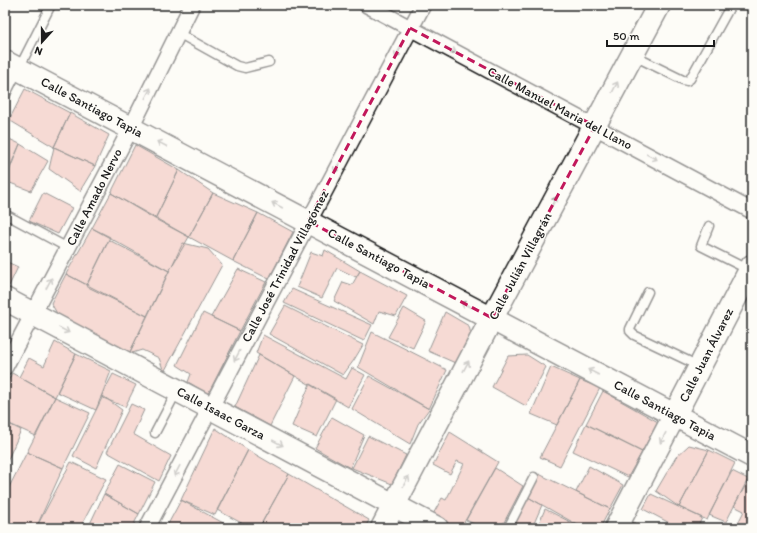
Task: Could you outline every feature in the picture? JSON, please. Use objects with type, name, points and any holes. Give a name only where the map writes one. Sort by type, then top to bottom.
[{"type":"street","name":"Calle Amado Nervo","points":[[5,367],[131,128],[192,5]]},
{"type":"street","name":"Calle Manuel Maria del Llano","points":[[367,5],[752,211]]},
{"type":"street","name":"Calle José Trinidad Villagómez","points":[[147,528],[422,5]]},
{"type":"street","name":"Calle Julián Villagrán","points":[[382,528],[659,5]]},
{"type":"street","name":"Calle Santiago Tapia","points":[[12,66],[752,456]]},
{"type":"street","name":"Calle Juan Álvarez","points":[[616,528],[751,268]]},
{"type":"street","name":"Calle Isaac Garza","points":[[5,298],[438,528]]},
{"type":"lane","points":[[5,96],[12,66],[51,5]]},
{"type":"lane","points":[[632,55],[682,80],[690,79],[731,5]]},
{"type":"lane","points":[[178,33],[236,66],[245,68],[269,62]]},
{"type":"lane","points":[[5,214],[68,248]]},
{"type":"lane","points":[[709,226],[701,246],[751,268]]},
{"type":"lane","points":[[648,292],[630,331],[634,335],[700,366]]},
{"type":"lane","points":[[155,433],[177,390]]},
{"type":"lane","points":[[508,528],[534,477]]},
{"type":"highlighted area","points":[[410,28],[595,126],[492,318],[308,221]]},
{"type":"building","points":[[25,89],[70,113],[54,147],[9,120]]},
{"type":"building","points":[[70,113],[109,135],[95,166],[54,147]]},
{"type":"building","points":[[5,137],[20,144],[5,178]]},
{"type":"building","points":[[20,144],[48,161],[31,191],[5,181]]},
{"type":"building","points":[[135,145],[179,170],[155,219],[111,193]]},
{"type":"building","points":[[54,147],[95,166],[80,191],[49,169]]},
{"type":"building","points":[[179,170],[213,193],[189,237],[155,219]]},
{"type":"building","points":[[43,193],[72,208],[58,234],[29,221]]},
{"type":"building","points":[[111,193],[189,237],[169,271],[92,228]]},
{"type":"building","points":[[213,193],[258,213],[233,261],[189,237]]},
{"type":"building","points":[[258,213],[293,232],[269,279],[233,261]]},
{"type":"building","points":[[92,228],[110,237],[87,285],[66,274]]},
{"type":"building","points":[[109,240],[169,271],[147,316],[86,286]]},
{"type":"building","points":[[183,243],[208,249],[222,265],[164,372],[159,358],[142,350],[129,354]]},
{"type":"building","points":[[325,250],[360,271],[356,277],[337,268],[322,298],[297,287],[311,252],[323,256]]},
{"type":"building","points":[[5,261],[18,267],[9,286],[5,284]]},
{"type":"building","points":[[238,269],[266,282],[240,331],[211,317]]},
{"type":"building","points":[[360,271],[407,296],[396,316],[379,311],[374,324],[334,301],[343,282],[352,285]]},
{"type":"building","points":[[66,274],[147,316],[129,354],[59,317],[51,303]]},
{"type":"building","points":[[292,289],[372,325],[364,341],[284,303]]},
{"type":"building","points":[[285,306],[363,345],[343,375],[269,334]]},
{"type":"building","points":[[404,308],[426,321],[413,348],[388,337]]},
{"type":"building","points":[[445,312],[469,326],[472,339],[460,365],[428,351]]},
{"type":"building","points":[[203,313],[240,331],[208,394],[188,382],[191,374],[177,365]]},
{"type":"building","points":[[372,332],[447,370],[429,409],[358,367]]},
{"type":"building","points":[[263,335],[346,379],[352,368],[365,375],[348,407],[256,353]]},
{"type":"building","points":[[55,342],[76,354],[55,397],[19,377],[29,358],[44,366]]},
{"type":"building","points":[[76,354],[111,371],[96,410],[57,392]]},
{"type":"building","points":[[259,355],[295,376],[270,426],[235,407]]},
{"type":"building","points":[[527,355],[546,367],[526,406],[492,387],[508,356]]},
{"type":"building","points":[[551,367],[580,380],[557,425],[531,414]]},
{"type":"building","points":[[12,373],[55,397],[36,436],[5,422],[5,388]]},
{"type":"building","points":[[113,374],[136,385],[125,407],[101,397]]},
{"type":"building","points":[[369,376],[429,409],[418,424],[410,444],[352,409]]},
{"type":"building","points":[[580,380],[600,388],[560,466],[540,457]]},
{"type":"building","points":[[310,384],[336,399],[317,437],[292,426]]},
{"type":"building","points":[[603,391],[658,422],[642,452],[586,424]]},
{"type":"building","points":[[103,396],[122,410],[96,468],[73,456]]},
{"type":"building","points":[[55,397],[90,413],[63,468],[27,452]]},
{"type":"building","points":[[131,404],[144,410],[133,434],[171,456],[159,481],[107,452]]},
{"type":"building","points":[[332,417],[364,435],[350,468],[315,448]]},
{"type":"building","points":[[5,422],[21,430],[5,466]]},
{"type":"building","points":[[586,424],[642,452],[628,477],[573,451]]},
{"type":"building","points":[[215,428],[248,450],[215,515],[181,500]]},
{"type":"building","points":[[450,432],[498,462],[461,528],[454,528],[432,516],[442,498],[446,500],[464,464],[457,461],[450,474],[433,465]]},
{"type":"building","points":[[368,436],[406,455],[392,484],[352,468]]},
{"type":"building","points":[[689,445],[709,450],[679,507],[656,491],[676,457]]},
{"type":"building","points":[[248,450],[289,474],[259,528],[251,528],[217,510]]},
{"type":"building","points":[[709,450],[735,463],[707,520],[679,507]]},
{"type":"building","points":[[27,452],[63,468],[36,528],[12,528],[5,524],[5,495]]},
{"type":"building","points":[[71,462],[106,479],[80,528],[36,528]]},
{"type":"building","points":[[120,464],[155,482],[139,514],[104,494]]},
{"type":"building","points":[[589,466],[623,485],[610,509],[576,492]]},
{"type":"building","points":[[495,468],[523,486],[501,528],[482,528],[466,520]]},
{"type":"building","points":[[732,471],[748,479],[726,522],[709,515]]},
{"type":"building","points":[[289,474],[369,520],[365,528],[259,528]]},
{"type":"building","points":[[539,474],[610,509],[600,528],[583,528],[528,497]]},
{"type":"building","points":[[752,474],[752,528],[741,528],[737,525],[744,511],[734,506]]},
{"type":"building","points":[[104,494],[139,514],[132,528],[88,528]]},
{"type":"building","points":[[651,494],[702,518],[697,528],[679,528],[643,509]]},
{"type":"building","points":[[528,497],[542,505],[532,528],[512,528]]},
{"type":"building","points":[[181,500],[227,525],[226,528],[166,528]]},
{"type":"building","points":[[545,509],[582,528],[537,528]]},
{"type":"building","points":[[633,522],[646,528],[630,528]]}]
